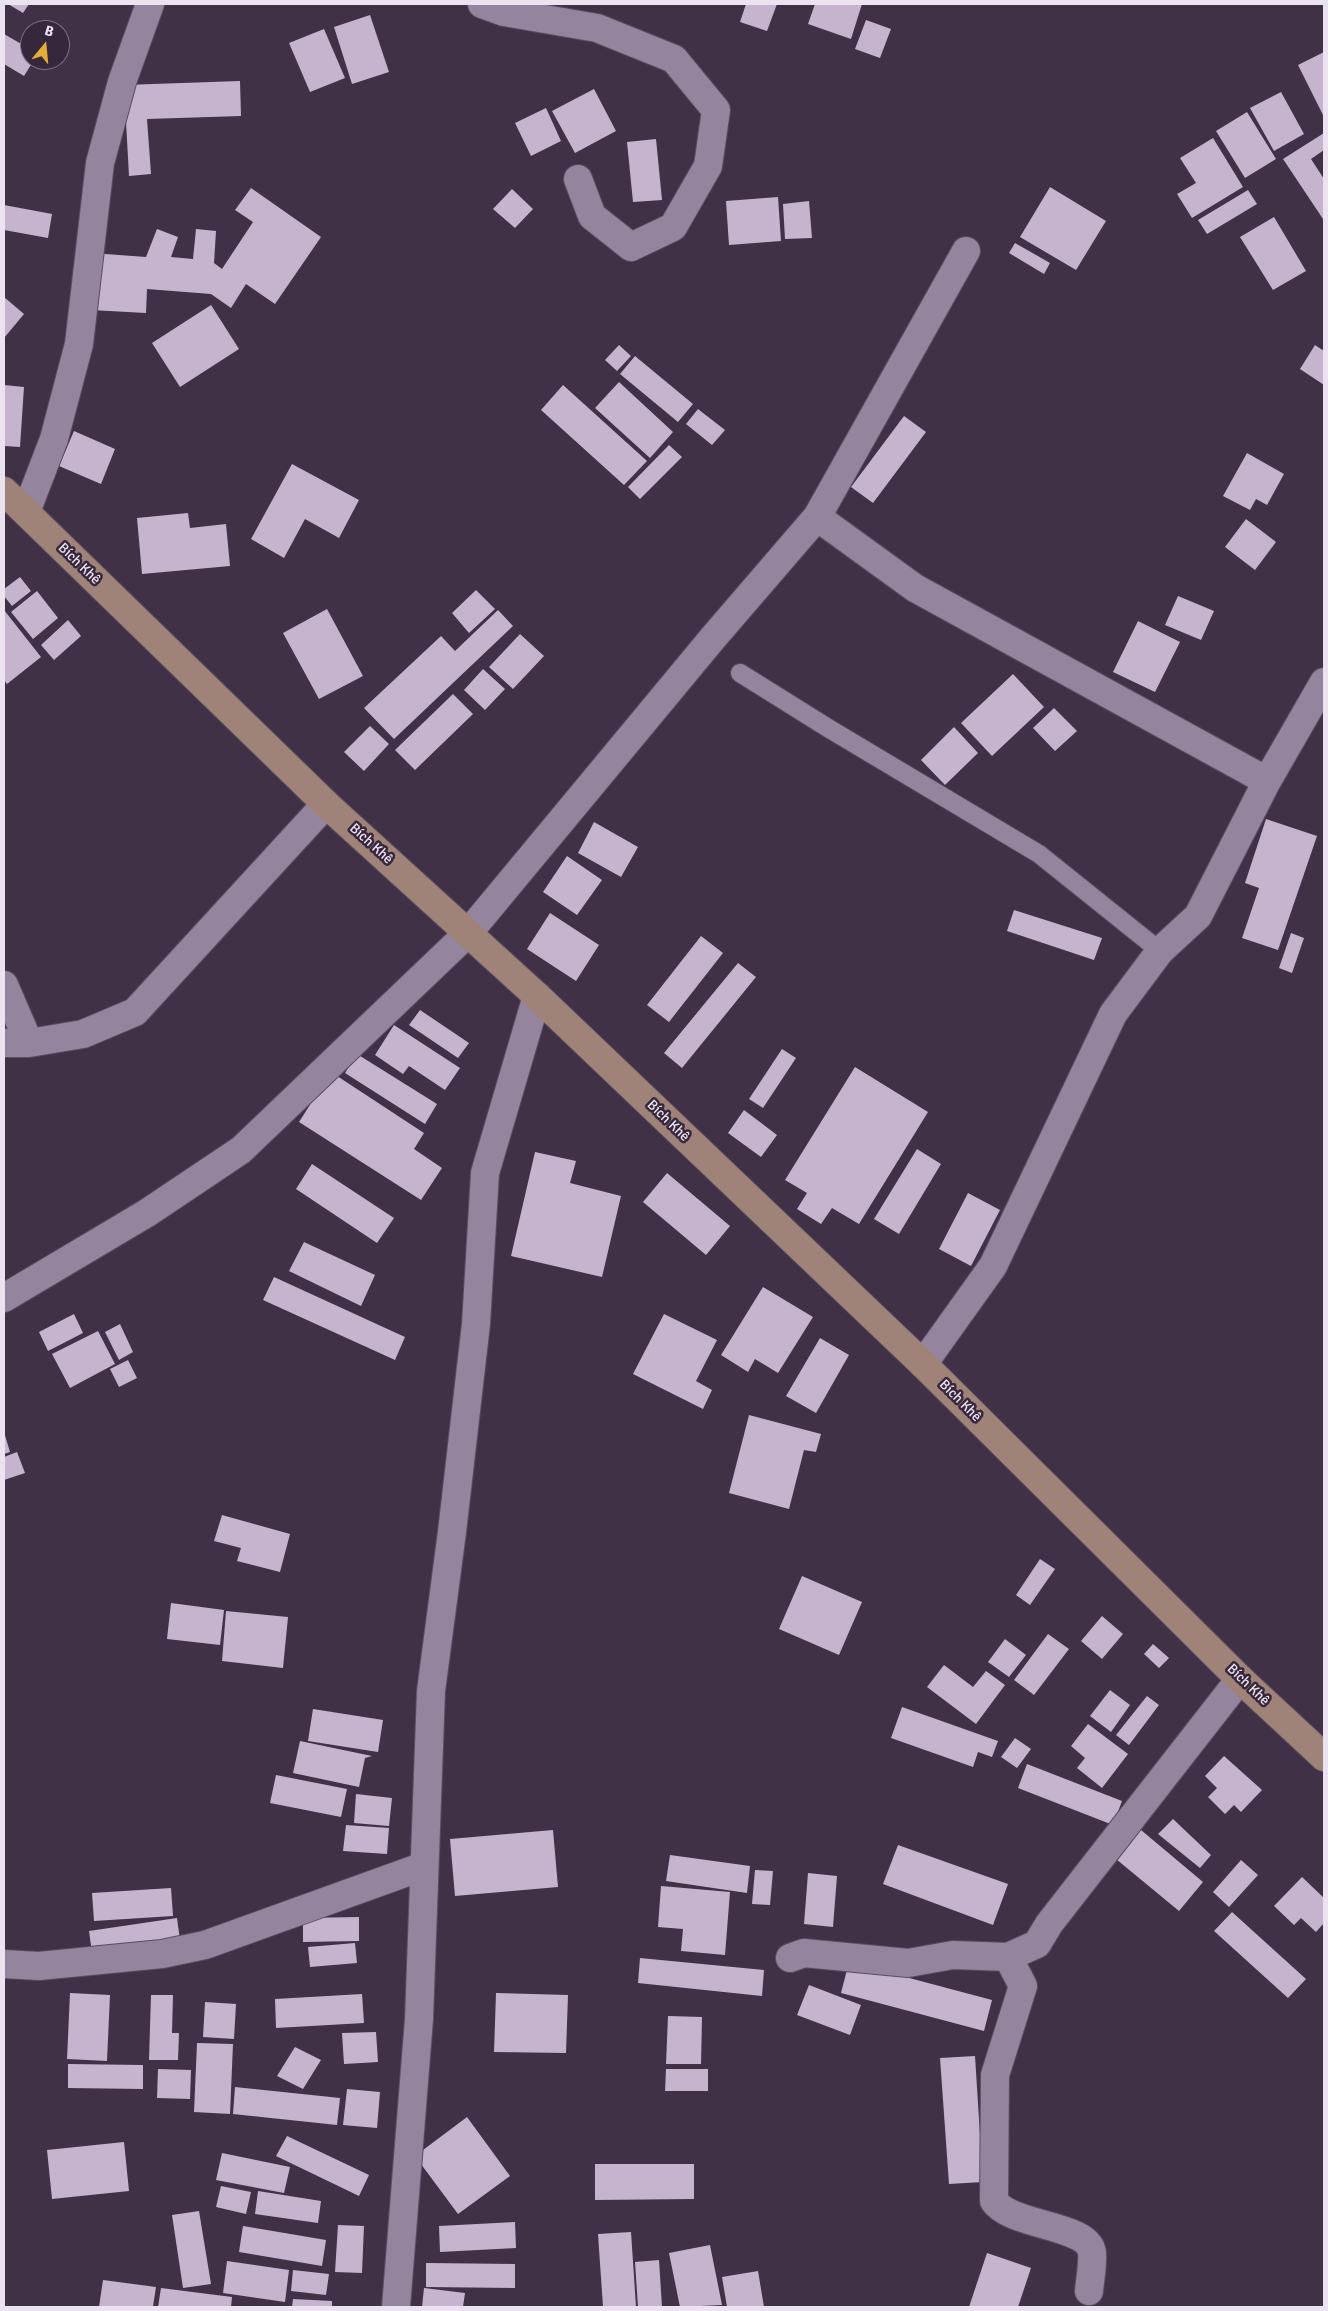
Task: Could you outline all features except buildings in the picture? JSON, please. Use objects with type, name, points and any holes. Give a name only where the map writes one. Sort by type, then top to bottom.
[{"type":"main road","name":"Bích Khê","points":[[4,491],[326,804],[469,932],[923,1364],[1240,1679],[1324,1757]]},
{"type":"street","points":[[26,512],[54,439],[79,344],[100,163],[122,82],[150,4]]},
{"type":"street","points":[[482,4],[504,12],[597,28],[674,58],[716,110],[708,166],[673,226],[631,247],[592,216],[578,179]]},
{"type":"street","points":[[4,1298],[147,1213],[241,1150],[469,932],[712,639],[817,517],[966,251]]},
{"type":"street","points":[[817,517],[915,588],[1267,781]]},
{"type":"street","points":[[923,1364],[993,1266],[1113,1014],[1160,952],[1198,916],[1267,781],[1324,682]]},
{"type":"street","points":[[4,985],[16,1043],[83,1034],[134,1012],[326,804]]},
{"type":"street","points":[[396,2307],[419,2019],[430,1691],[452,1532],[476,1324],[485,1173],[537,996]]},
{"type":"street","points":[[790,1958],[804,1953],[908,1963],[953,1955],[1008,1957],[1037,1944],[1049,1924],[1240,1679]]},
{"type":"street","points":[[4,1964],[39,1966],[162,1954],[205,1945],[424,1866]]},
{"type":"street","points":[[1008,1957],[1023,1986],[995,2075],[994,2201],[999,2209],[1012,2216],[1077,2235],[1089,2242],[1092,2252],[1089,2291]]},
{"type":"lane","points":[[740,673],[1039,854],[1160,952]]}]
